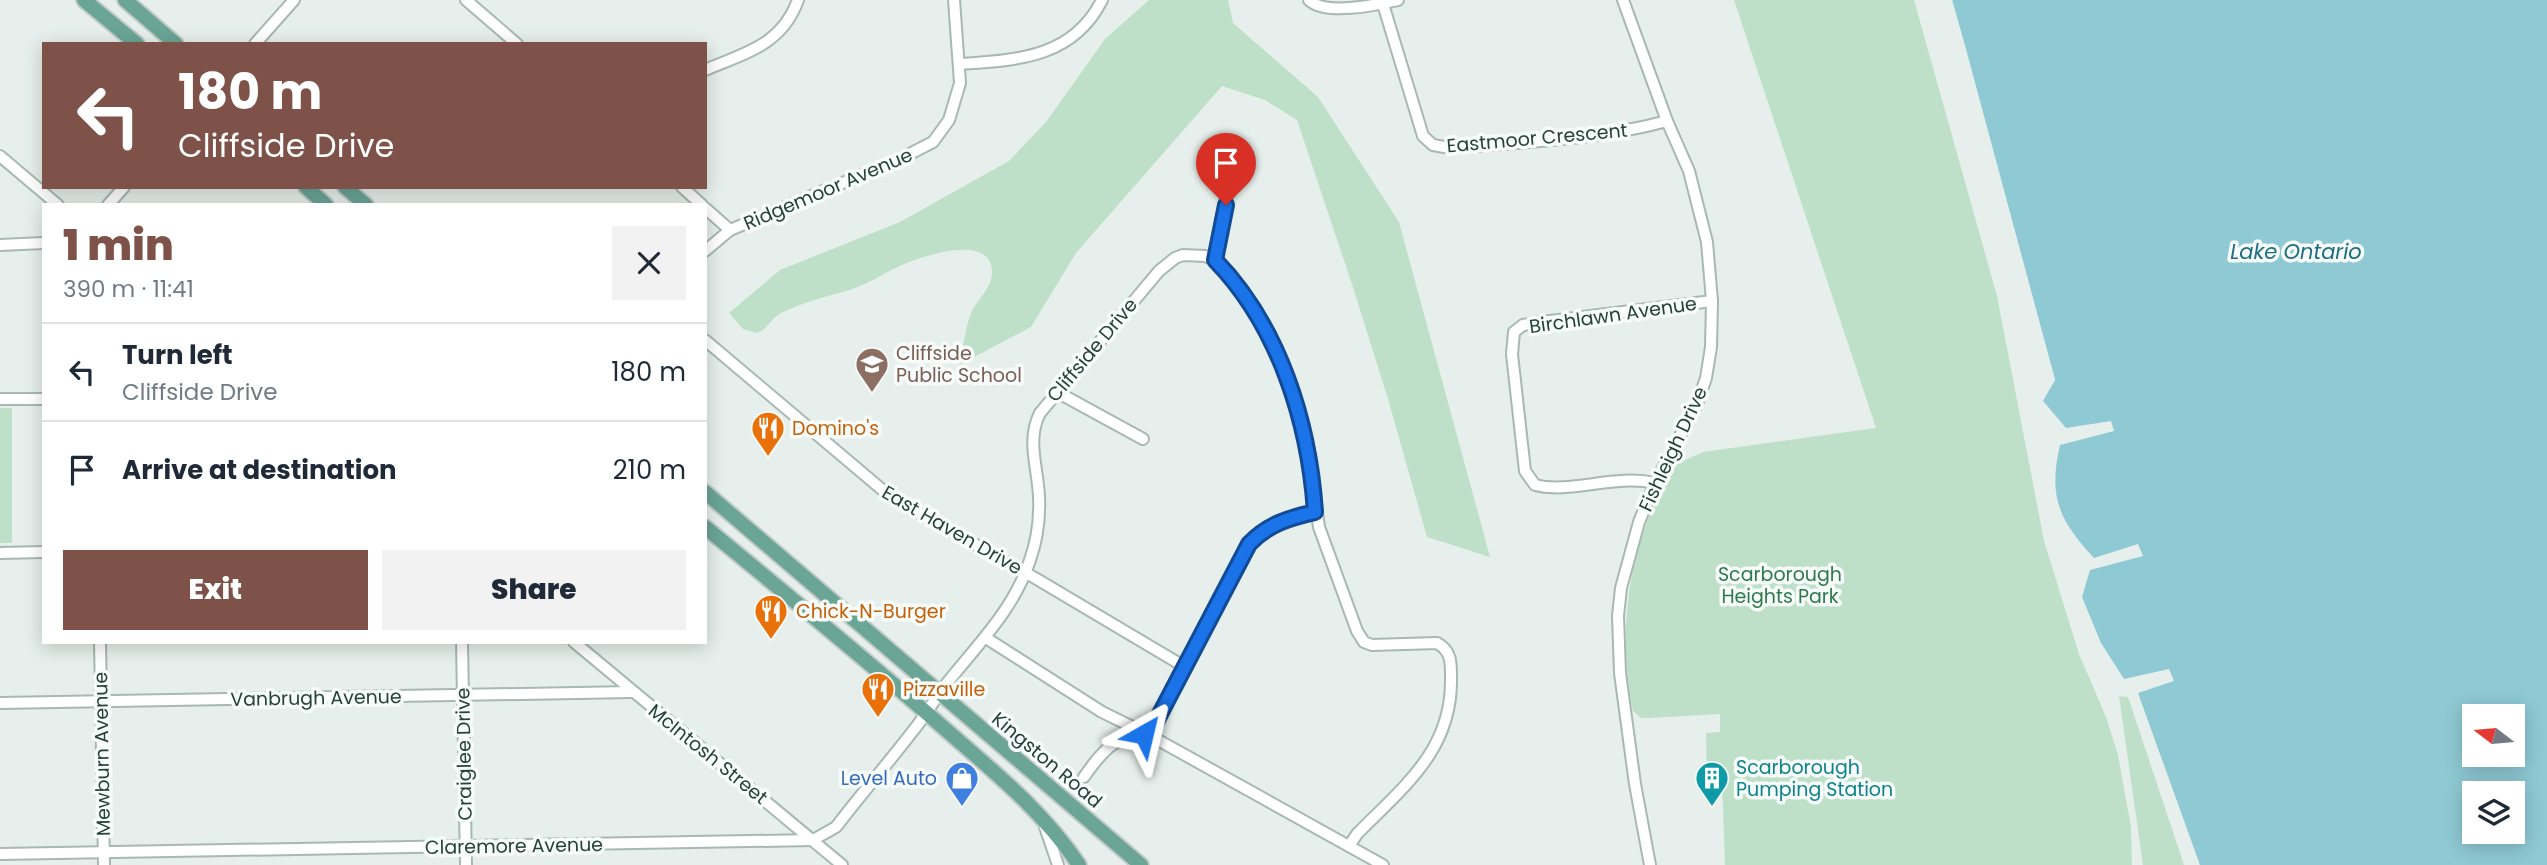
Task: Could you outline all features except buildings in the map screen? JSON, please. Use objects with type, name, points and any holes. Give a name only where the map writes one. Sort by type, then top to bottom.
[{"type":"main road","points":[[84,0],[135,42]]},
{"type":"main road","points":[[125,0],[174,42]]},
{"type":"main road","points":[[308,189],[324,203]]},
{"type":"main road","points":[[347,189],[364,203]]},
{"type":"main road","name":"Kingston Road","points":[[707,494],[1136,862]]},
{"type":"main road","points":[[707,529],[927,712],[1028,802],[1060,838],[1079,865]]},
{"type":"street","points":[[257,42],[294,0]]},
{"type":"street","points":[[466,0],[515,42]]},
{"type":"street","points":[[707,69],[771,41],[792,16],[798,0]]},
{"type":"street","name":"Ridgemoor Avenue","points":[[707,249],[730,230],[900,159],[933,142],[949,120],[960,83],[954,0]]},
{"type":"street","points":[[960,64],[1024,58],[1047,51],[1080,31],[1102,0]]},
{"type":"street","points":[[1312,3],[1330,9],[1398,0]]},
{"type":"street","name":"Fishleigh Drive","points":[[1623,0],[1667,121],[1689,171],[1709,260],[1713,301],[1706,378],[1697,404],[1655,483],[1639,522],[1621,588],[1618,643],[1635,784],[1650,865]]},
{"type":"street","name":"Eastmoor Crescent","points":[[1383,4],[1420,128],[1423,136],[1433,145],[1450,148],[1578,137],[1667,121]]},
{"type":"street","points":[[0,156],[56,203]]},
{"type":"street","points":[[1228,174],[1226,205],[1215,260],[1246,298],[1290,384],[1309,456],[1315,512],[1357,631],[1364,642],[1372,645],[1437,643],[1444,646],[1450,655],[1451,699],[1442,735],[1425,761],[1349,846]]},
{"type":"street","points":[[110,203],[122,189]]},
{"type":"street","points":[[684,189],[701,203]]},
{"type":"street","points":[[707,209],[730,230]]},
{"type":"street","points":[[0,245],[42,243]]},
{"type":"street","name":"Cliffside Drive","points":[[927,712],[1006,610],[1026,572],[1038,526],[1039,499],[1032,450],[1040,413],[1166,265],[1183,255],[1205,256],[1215,260]]},
{"type":"street","name":"Birchlawn Avenue","points":[[1655,483],[1637,479],[1555,487],[1535,485],[1525,471],[1512,354],[1514,332],[1523,325],[1534,323],[1713,301]]},
{"type":"street","name":"East Haven Drive","points":[[707,342],[892,498],[1026,572],[1185,667]]},
{"type":"street","points":[[1057,392],[1143,439]]},
{"type":"street","points":[[0,399],[42,399]]},
{"type":"street","points":[[1149,735],[1249,544],[1256,536],[1283,519],[1315,512]]},
{"type":"street","points":[[0,553],[42,552]]},
{"type":"street","points":[[986,638],[1102,712],[1149,735],[1383,865]]},
{"type":"street","name":"Mewburn Avenue","points":[[100,644],[104,865]]},
{"type":"street","name":"Craiglee Drive","points":[[462,644],[466,865]]},
{"type":"street","name":"McIntosh Street","points":[[576,644],[842,865]]},
{"type":"street","name":"Vanbrugh Avenue","points":[[0,703],[632,692]]},
{"type":"street","points":[[813,840],[836,827],[927,712]]},
{"type":"street","points":[[1084,777],[1109,746],[1128,736],[1149,735]]},
{"type":"street","points":[[1041,817],[1058,865]]},
{"type":"street","name":"Claremore Avenue","points":[[0,854],[813,840]]},
{"type":"green space","points":[[1149,0],[1228,0],[1233,23],[1318,97],[1399,222],[1490,557],[1427,537],[1388,399],[1297,120],[1265,100],[1222,86],[1076,253],[1031,327],[959,365],[971,313],[992,277],[988,259],[969,250],[926,256],[904,264],[861,286],[781,313],[757,333],[743,329],[729,313],[780,270],[900,222],[1009,161],[1046,122],[1105,39]]},
{"type":"green space","name":"Scarborough Heights Park","points":[[1734,0],[1914,0],[1997,296],[2044,541],[2079,654],[2106,717],[2118,755],[2131,827],[2132,865],[1725,865],[1722,776],[1707,776],[1706,733],[1720,732],[1720,714],[1641,718],[1633,711],[1626,645],[1631,583],[1647,522],[1674,462],[1681,462],[1703,452],[1876,428]]},
{"type":"green space","points":[[0,408],[12,408],[12,543],[0,543]]},
{"type":"green space","points":[[2119,696],[2128,697],[2184,865],[2143,865]]},
{"type":"water","name":"Lake Ontario","points":[[1952,0],[2547,0],[2547,865],[2200,865],[2138,693],[2174,681],[2169,669],[2124,679],[2101,643],[2082,597],[2090,570],[2143,556],[2138,544],[2094,558],[2072,532],[2059,507],[2056,494],[2055,479],[2060,445],[2114,431],[2111,421],[2066,428],[2043,401],[2055,380]]},
{"type":"pier","points":[[1949,0],[1952,0],[1966,49],[2055,380],[2044,392],[2051,379]]},
{"type":"place","name":"Cliffside Public School","points":[[872,394]]},
{"type":"place","name":"Domino's","points":[[768,458]]},
{"type":"place","name":"Chick-N-Burger","points":[[771,641]]},
{"type":"place","name":"Pizzaville","points":[[878,719]]},
{"type":"place","name":"Level Auto","points":[[962,808]]},
{"type":"place","name":"Scarborough Pumping Station","points":[[1712,808]]},
{"type":"route","points":[[1144,734],[1149,735],[1249,544],[1256,536],[1283,519],[1315,512],[1309,456],[1290,384],[1246,298],[1215,260],[1226,205]]}]
